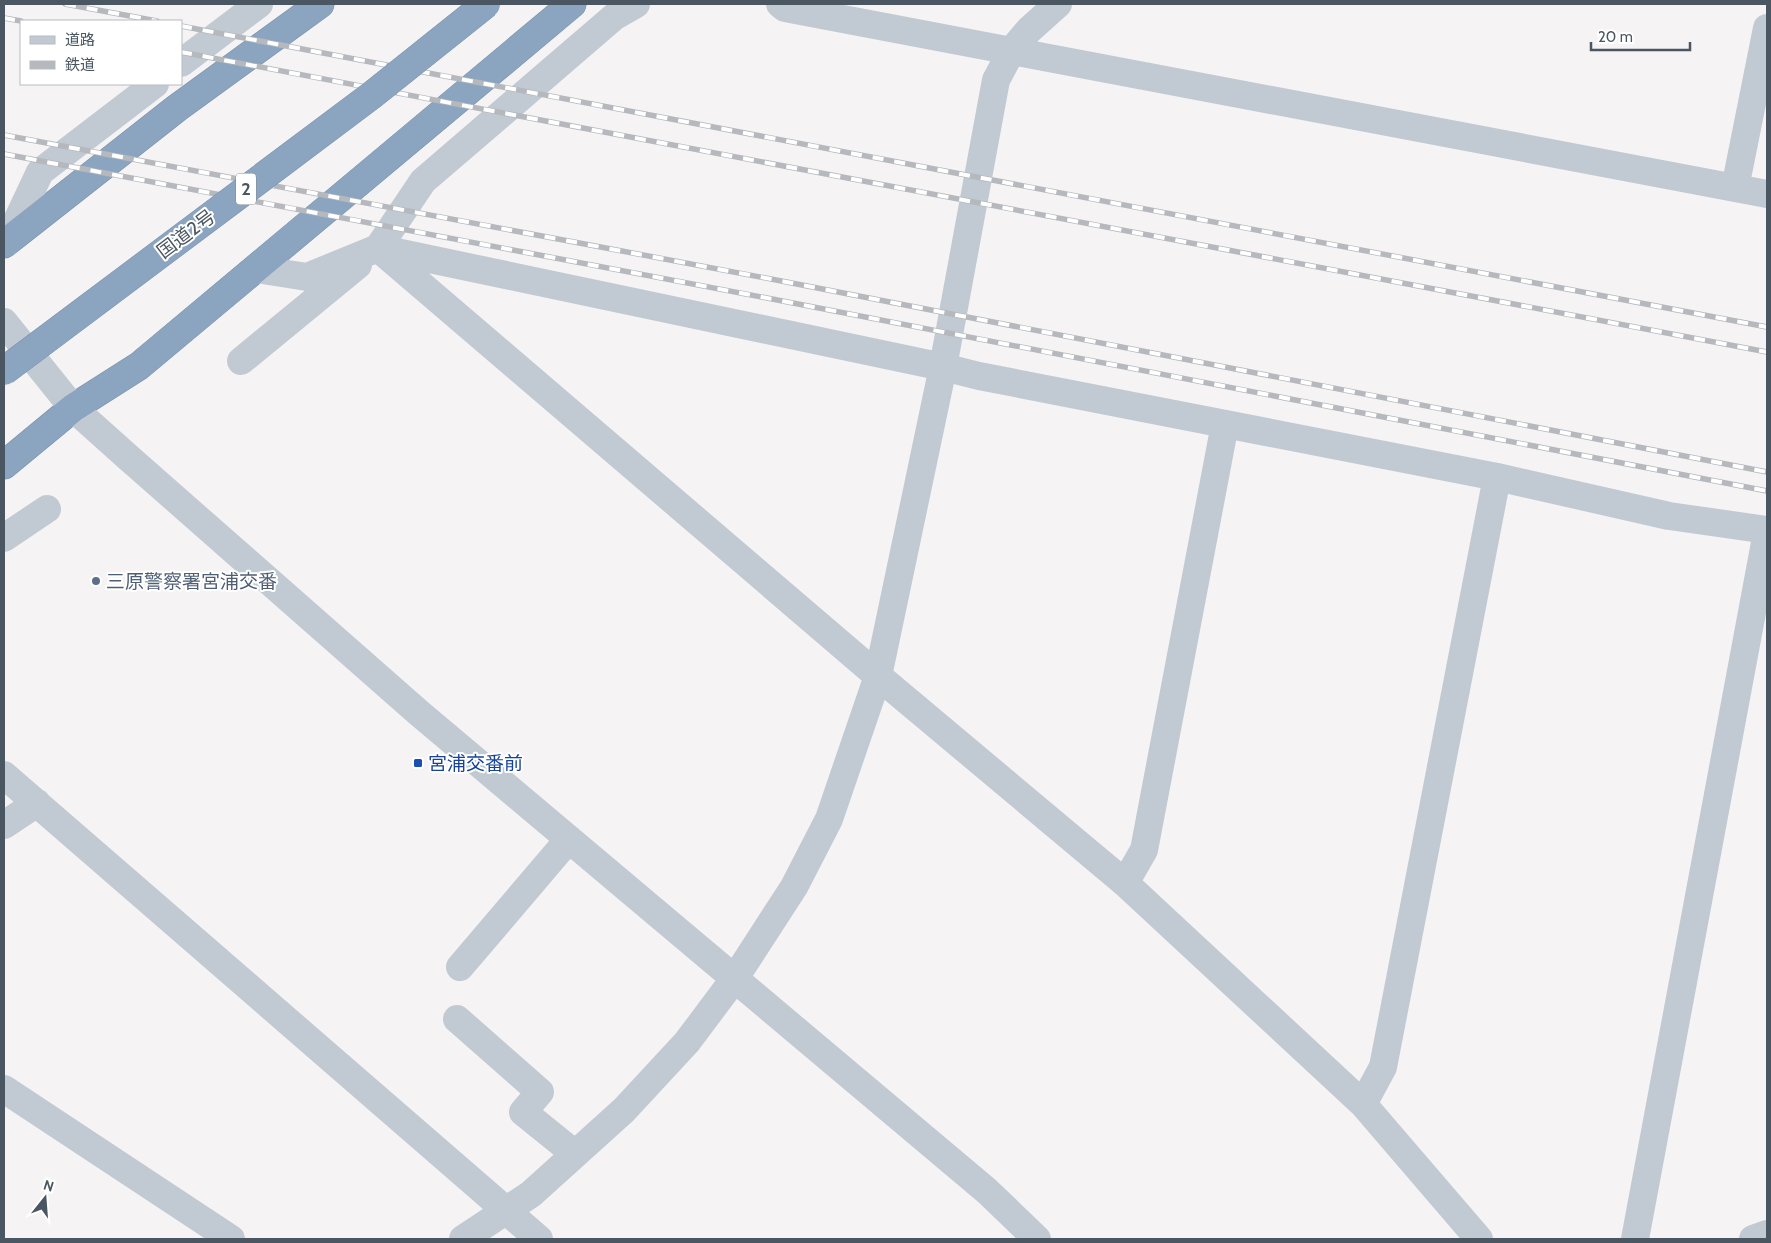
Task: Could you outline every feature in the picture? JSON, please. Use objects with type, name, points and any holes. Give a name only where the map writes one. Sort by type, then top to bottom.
[{"type":"highway","points":[[6,243],[177,108],[320,4]]},
{"type":"highway","name":"国道2号","points":[[4,371],[372,95],[486,4]]},
{"type":"highway","points":[[4,465],[74,408],[139,366],[572,4]]},
{"type":"street","points":[[241,361],[378,248],[423,181],[615,16],[636,4]]},
{"type":"street","points":[[780,4],[785,8],[1767,194]]},
{"type":"street","points":[[463,1239],[531,1194],[624,1110],[687,1042],[735,978],[794,887],[829,818],[878,676],[943,367],[996,80],[1012,50],[1029,30],[1058,4]]},
{"type":"street","points":[[182,62],[248,5]]},
{"type":"street","points":[[1735,188],[1767,28]]},
{"type":"street","points":[[6,243],[40,172],[154,85]]},
{"type":"street","points":[[378,248],[878,676],[1125,883],[1363,1104],[1479,1239]]},
{"type":"street","points":[[256,269],[307,276],[378,248],[979,376],[1497,477],[1669,516],[1767,531],[1635,1239]]},
{"type":"street","points":[[430,292],[451,264]]},
{"type":"street","points":[[4,322],[74,408],[419,713],[987,1191],[1037,1239]]},
{"type":"street","points":[[1125,883],[1144,850],[1225,424]]},
{"type":"street","points":[[1363,1104],[1383,1067],[1497,477]]},
{"type":"street","points":[[4,538],[47,509]]},
{"type":"street","points":[[4,775],[539,1239]]},
{"type":"street","points":[[4,825],[37,803]]},
{"type":"street","points":[[460,967],[569,839]]},
{"type":"street","points":[[457,1018],[540,1092],[524,1112],[575,1154]]},
{"type":"street","points":[[4,1089],[231,1239]]},
{"type":"street","points":[[1754,1239],[1767,1234]]},
{"type":"railway","points":[[65,4],[152,20]]},
{"type":"railway","points":[[4,18],[20,21]]},
{"type":"railway","points":[[182,26],[1767,327]]},
{"type":"railway","points":[[182,52],[1767,352]]},
{"type":"railway","points":[[4,135],[771,279],[1767,472]]},
{"type":"railway","points":[[4,154],[767,298],[1767,491]]},
{"type":"place","name":"三原警察署宮浦交番","points":[[96,581]]},
{"type":"place","name":"宮浦交番前","points":[[418,763]]}]
